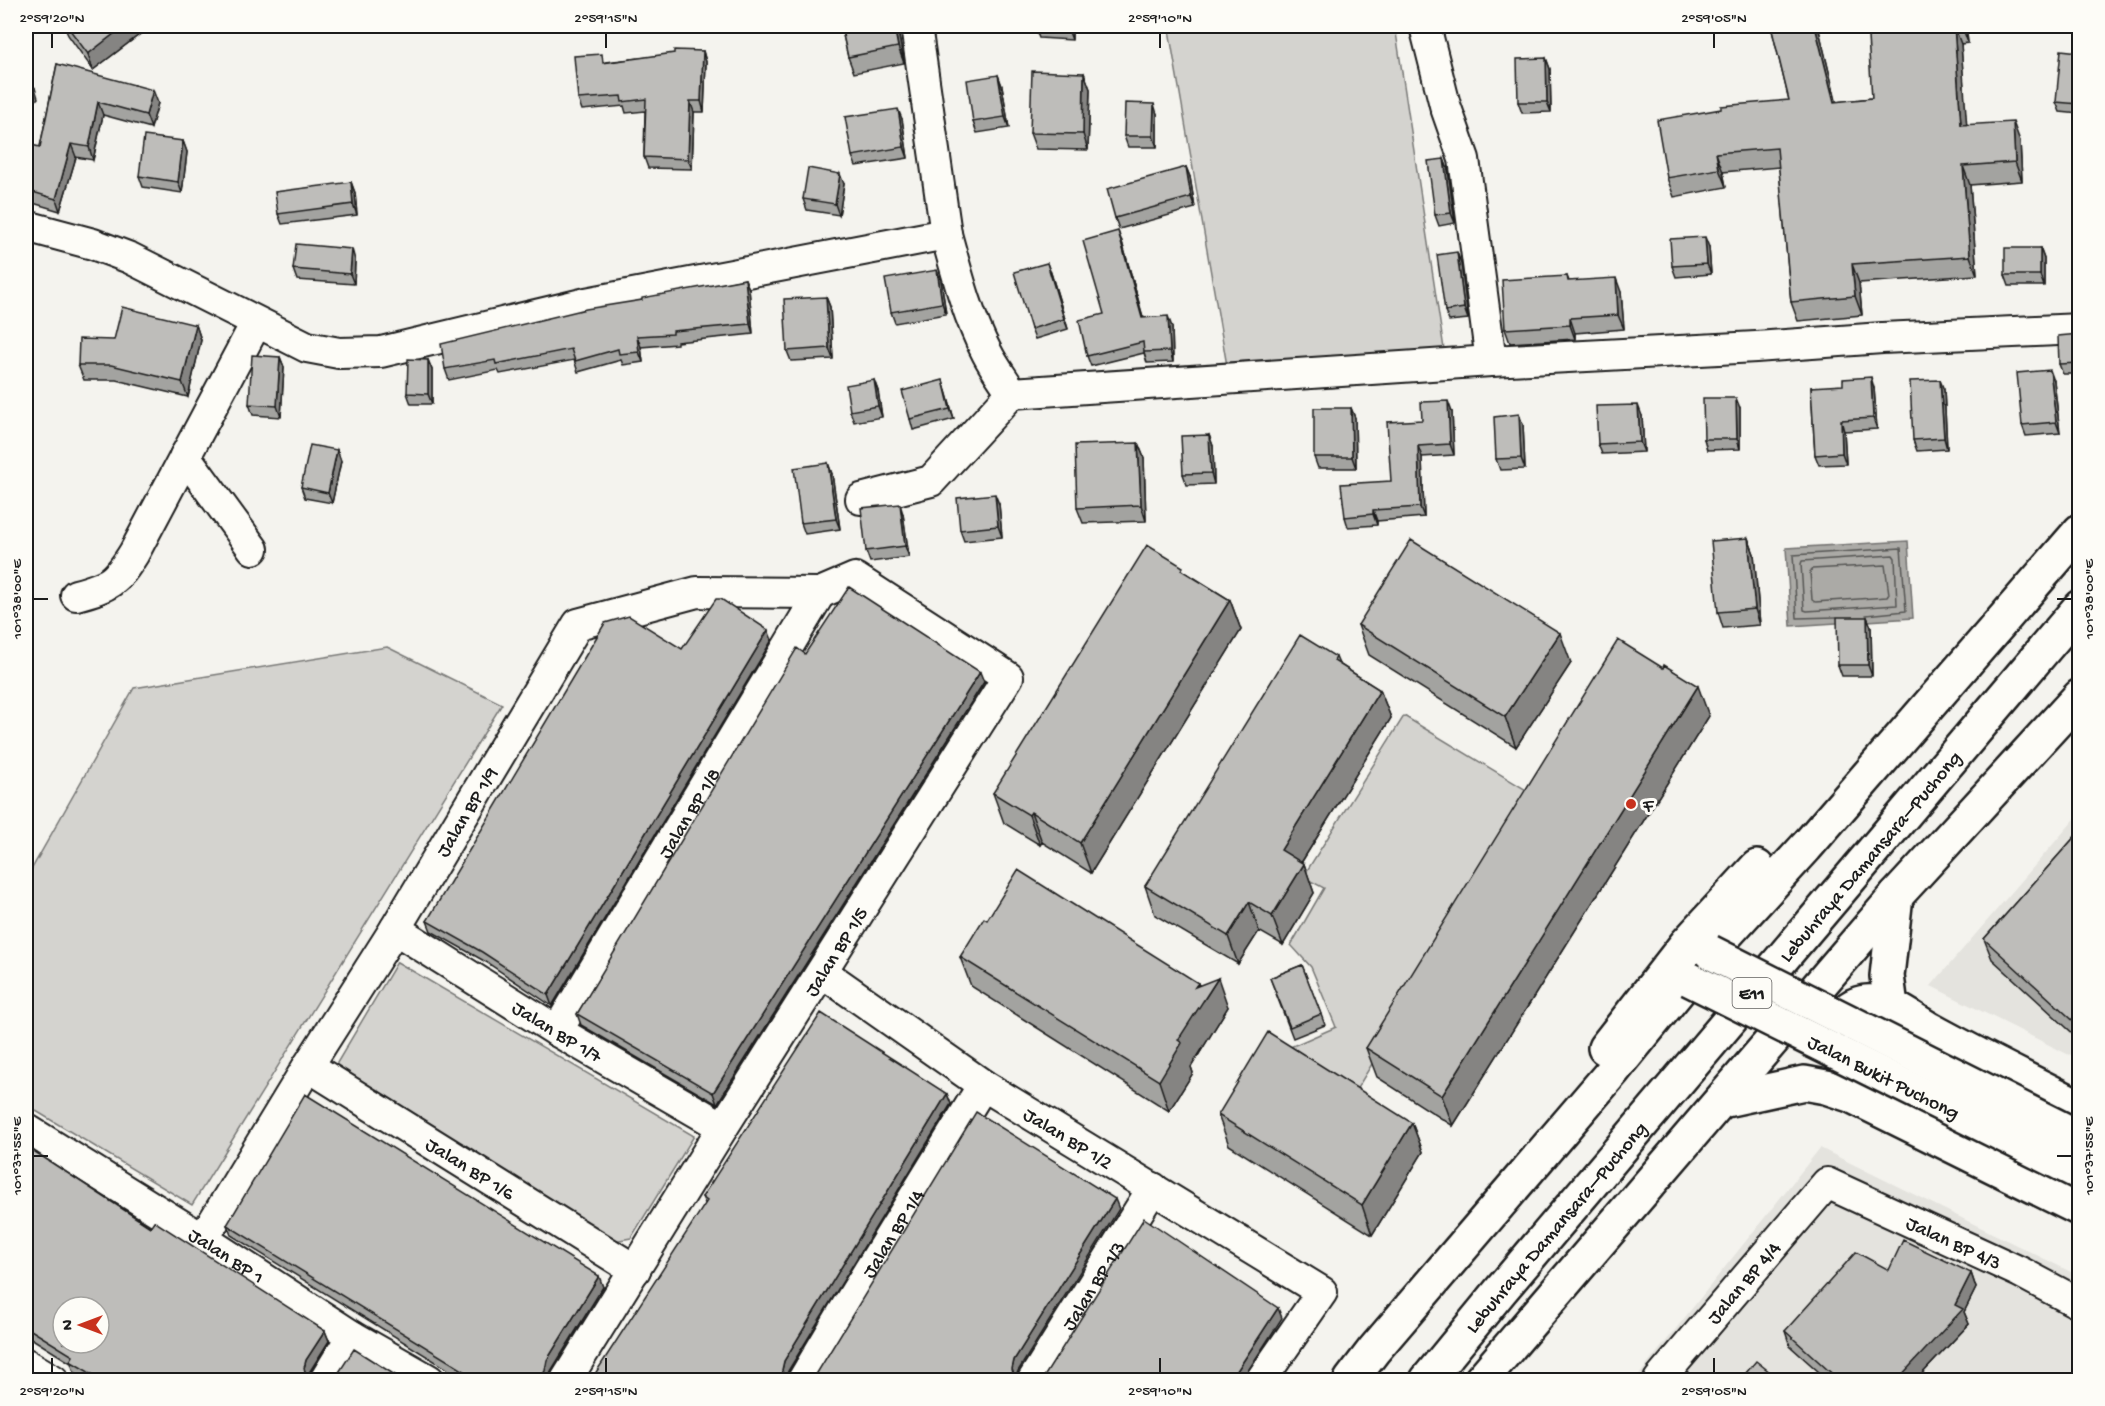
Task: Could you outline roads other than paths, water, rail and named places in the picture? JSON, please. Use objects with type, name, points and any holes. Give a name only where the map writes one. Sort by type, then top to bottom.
[{"type":"main road","points":[[1351,1380],[1710,952],[1806,847],[1872,768],[2076,537]]},
{"type":"main road","name":"Lebuhraya Damansara–Puchong","points":[[1427,1380],[2079,607]]},
{"type":"main road","name":"E11","points":[[1481,1380],[1896,896],[2079,696]]},
{"type":"main road","points":[[1454,1259],[1625,1021],[1687,943],[1769,855],[1872,768]]},
{"type":"main road","points":[[1891,1006],[1887,976],[1896,896]]},
{"type":"main road","name":"Jalan Bukit Puchong","points":[[1710,952],[2079,1138]]},
{"type":"main road","name":"Jalan Bukit Puchong","points":[[1689,979],[2079,1173]]},
{"type":"main road","points":[[1850,1095],[1834,1080],[1826,1066],[1823,1050],[1827,1038],[1844,1012],[1855,1005],[1872,1002],[1891,1006],[1930,1029],[2079,1107]]},
{"type":"main road","points":[[1721,1101],[1804,1083],[1826,1087],[1850,1095],[2079,1209]]},
{"type":"street","points":[[916,26],[946,234],[957,272],[987,353],[1012,393]]},
{"type":"street","points":[[1425,26],[1445,105],[1464,159],[1491,361]]},
{"type":"street","points":[[26,226],[93,244],[130,258],[178,280],[307,347],[339,353],[381,352],[586,303],[946,234]]},
{"type":"street","points":[[76,595],[101,588],[119,576],[134,553],[256,322]]},
{"type":"street","points":[[861,499],[931,481],[1012,393],[1491,361],[2079,329]]},
{"type":"street","points":[[185,456],[253,549]]},
{"type":"street","name":"Jalan BP 1/9","points":[[203,1239],[308,1066],[395,929],[578,624],[697,592],[820,593],[855,578]]},
{"type":"street","name":"Jalan BP 1/5","points":[[566,1380],[1008,677],[855,578]]},
{"type":"street","name":"Jalan BP 1/8","points":[[557,1031],[820,593]]},
{"type":"street","name":"Jalan BP 1/7","points":[[395,929],[557,1031],[723,1127]]},
{"type":"street","name":"Jalan BP 1/2","points":[[822,972],[983,1085],[1322,1292],[1261,1380]]},
{"type":"street","name":"Jalan BP 1/6","points":[[308,1066],[635,1270]]},
{"type":"street","name":"Jalan BP 1/4","points":[[804,1380],[983,1085]]},
{"type":"street","name":"Jalan BP 1","points":[[26,1129],[203,1239],[352,1336],[429,1380]]},
{"type":"street","name":"Jalan BP 4/3","points":[[1827,1183],[2020,1272],[2079,1304]]},
{"type":"street","name":"Jalan BP 4/4","points":[[1659,1380],[1827,1183]]},
{"type":"street","name":"Jalan BP 1/3","points":[[1033,1380],[1153,1188]]},
{"type":"street","points":[[325,1380],[352,1336]]},
{"type":"street","points":[[26,1364],[53,1380]]},
{"type":"water","points":[[1908,541],[1913,618],[1791,626],[1786,548]]},
{"type":"place","name":"F","points":[[1631,804]]}]
